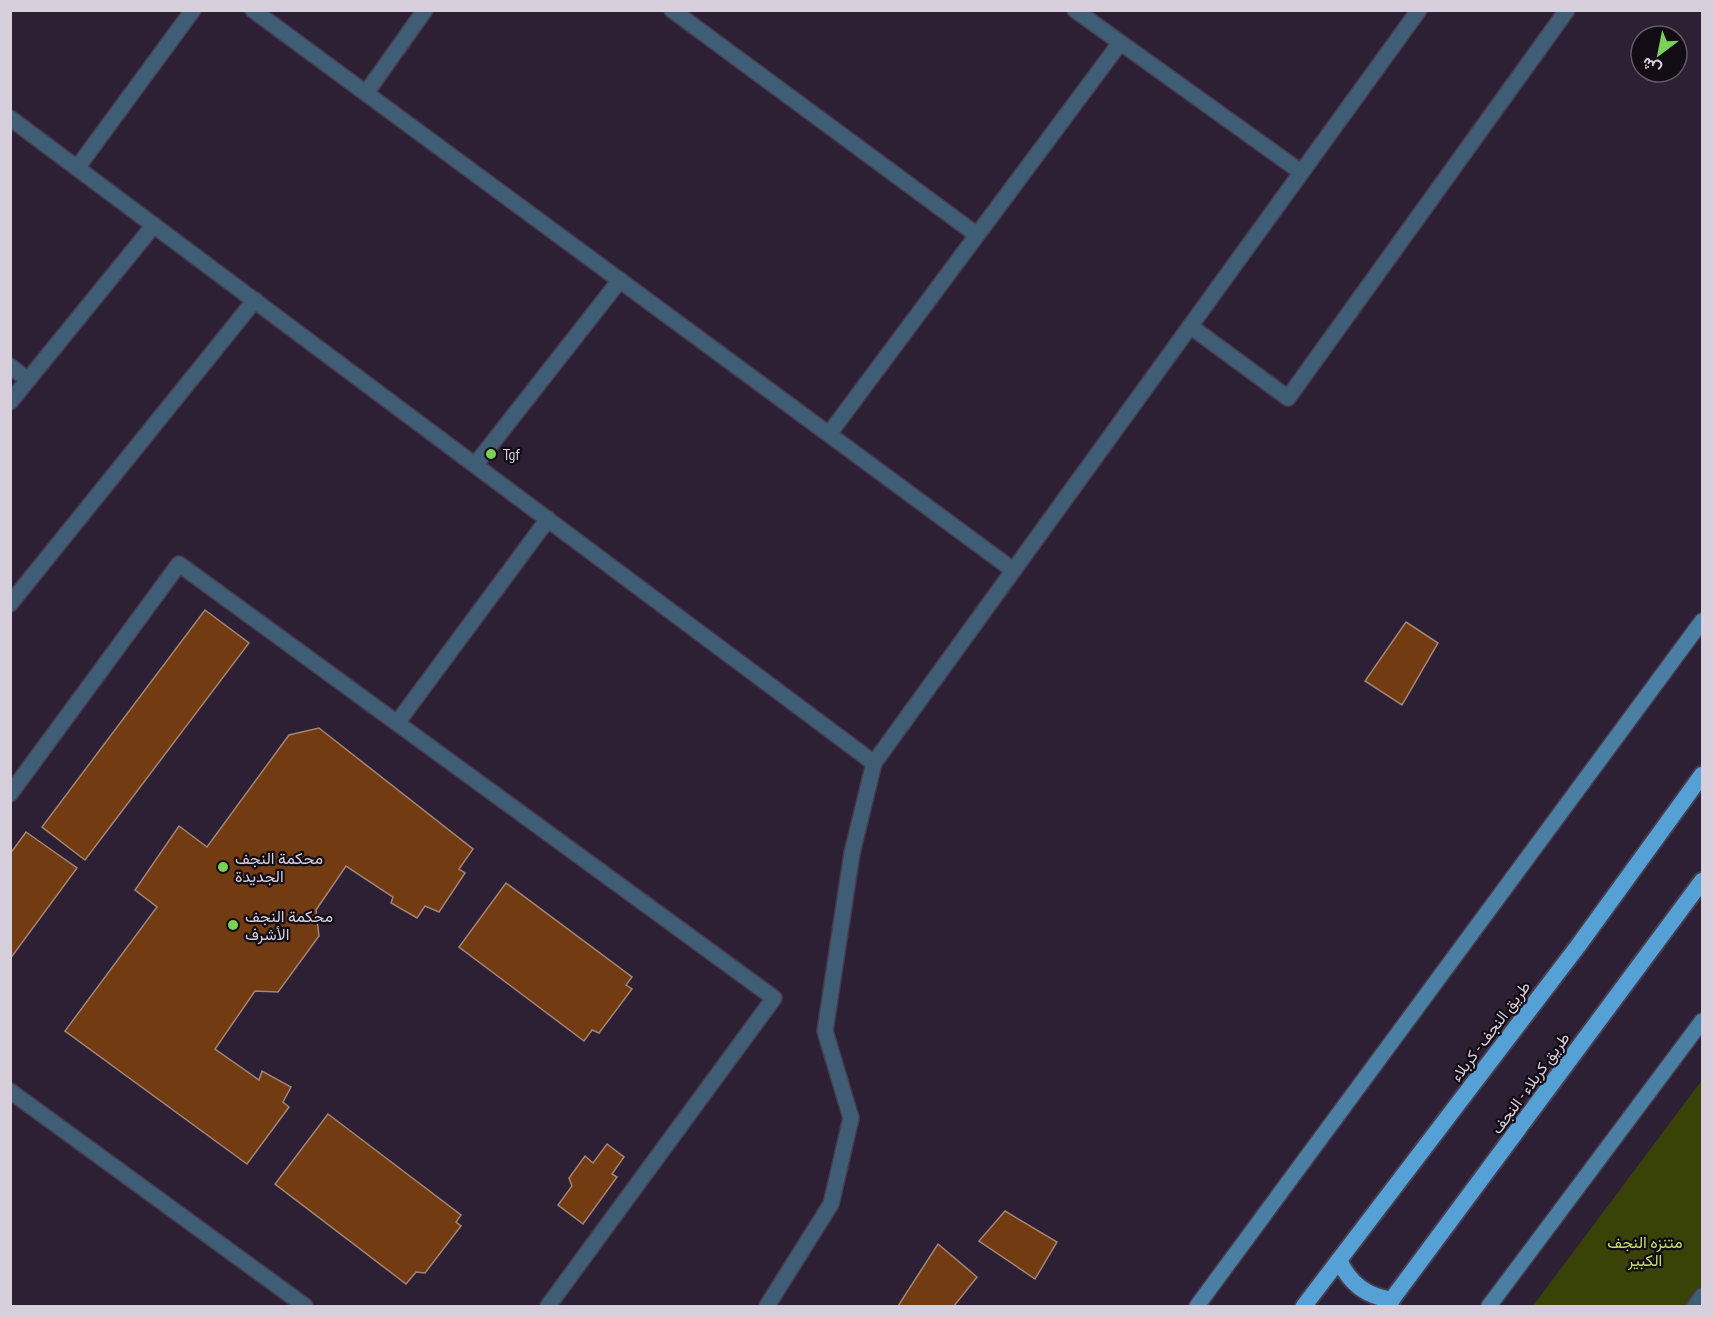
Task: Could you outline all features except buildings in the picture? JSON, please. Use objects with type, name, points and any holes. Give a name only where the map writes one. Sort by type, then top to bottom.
[{"type":"highway","name":"طريق النجف - کربلاء","points":[[1304,1306],[1570,956],[1702,775]]},
{"type":"highway","name":"طريق کربلاء - النجف","points":[[1390,1303],[1702,881]]},
{"type":"highway","points":[[1339,1260],[1354,1284],[1390,1303]]},
{"type":"main road","points":[[1197,1306],[1702,621]]},
{"type":"main road","points":[[1489,1306],[1702,1021]]},
{"type":"street","points":[[77,168],[193,10]]},
{"type":"street","points":[[253,10],[1013,570]]},
{"type":"street","points":[[366,93],[425,10]]},
{"type":"street","points":[[672,10],[689,15],[977,235]]},
{"type":"street","points":[[1075,10],[1301,172]]},
{"type":"street","points":[[768,1306],[831,1204],[851,1118],[825,1031],[852,854],[874,763],[1419,10]]},
{"type":"street","points":[[1190,326],[1288,398],[1567,10]]},
{"type":"street","points":[[828,434],[1120,43]]},
{"type":"street","points":[[10,117],[874,763]]},
{"type":"street","points":[[10,402],[154,225]]},
{"type":"street","points":[[475,465],[620,280]]},
{"type":"street","points":[[10,604],[255,300]]},
{"type":"street","points":[[10,366],[28,380]]},
{"type":"street","points":[[397,723],[548,519]]},
{"type":"street","points":[[10,794],[179,564],[774,998],[548,1306]]},
{"type":"street","points":[[10,1091],[305,1306]]},
{"type":"street","points":[[1695,1306],[1702,1296]]},
{"type":"green space","name":"متنزه النجف الكبير","points":[[1702,1080],[1702,1306],[1533,1306]]},
{"type":"place","name":"Tgf","points":[[491,454]]},
{"type":"place","name":"محكمة النجف الجديدة","points":[[223,867]]},
{"type":"place","name":"محكمة النجف الأشرف","points":[[233,925]]}]
